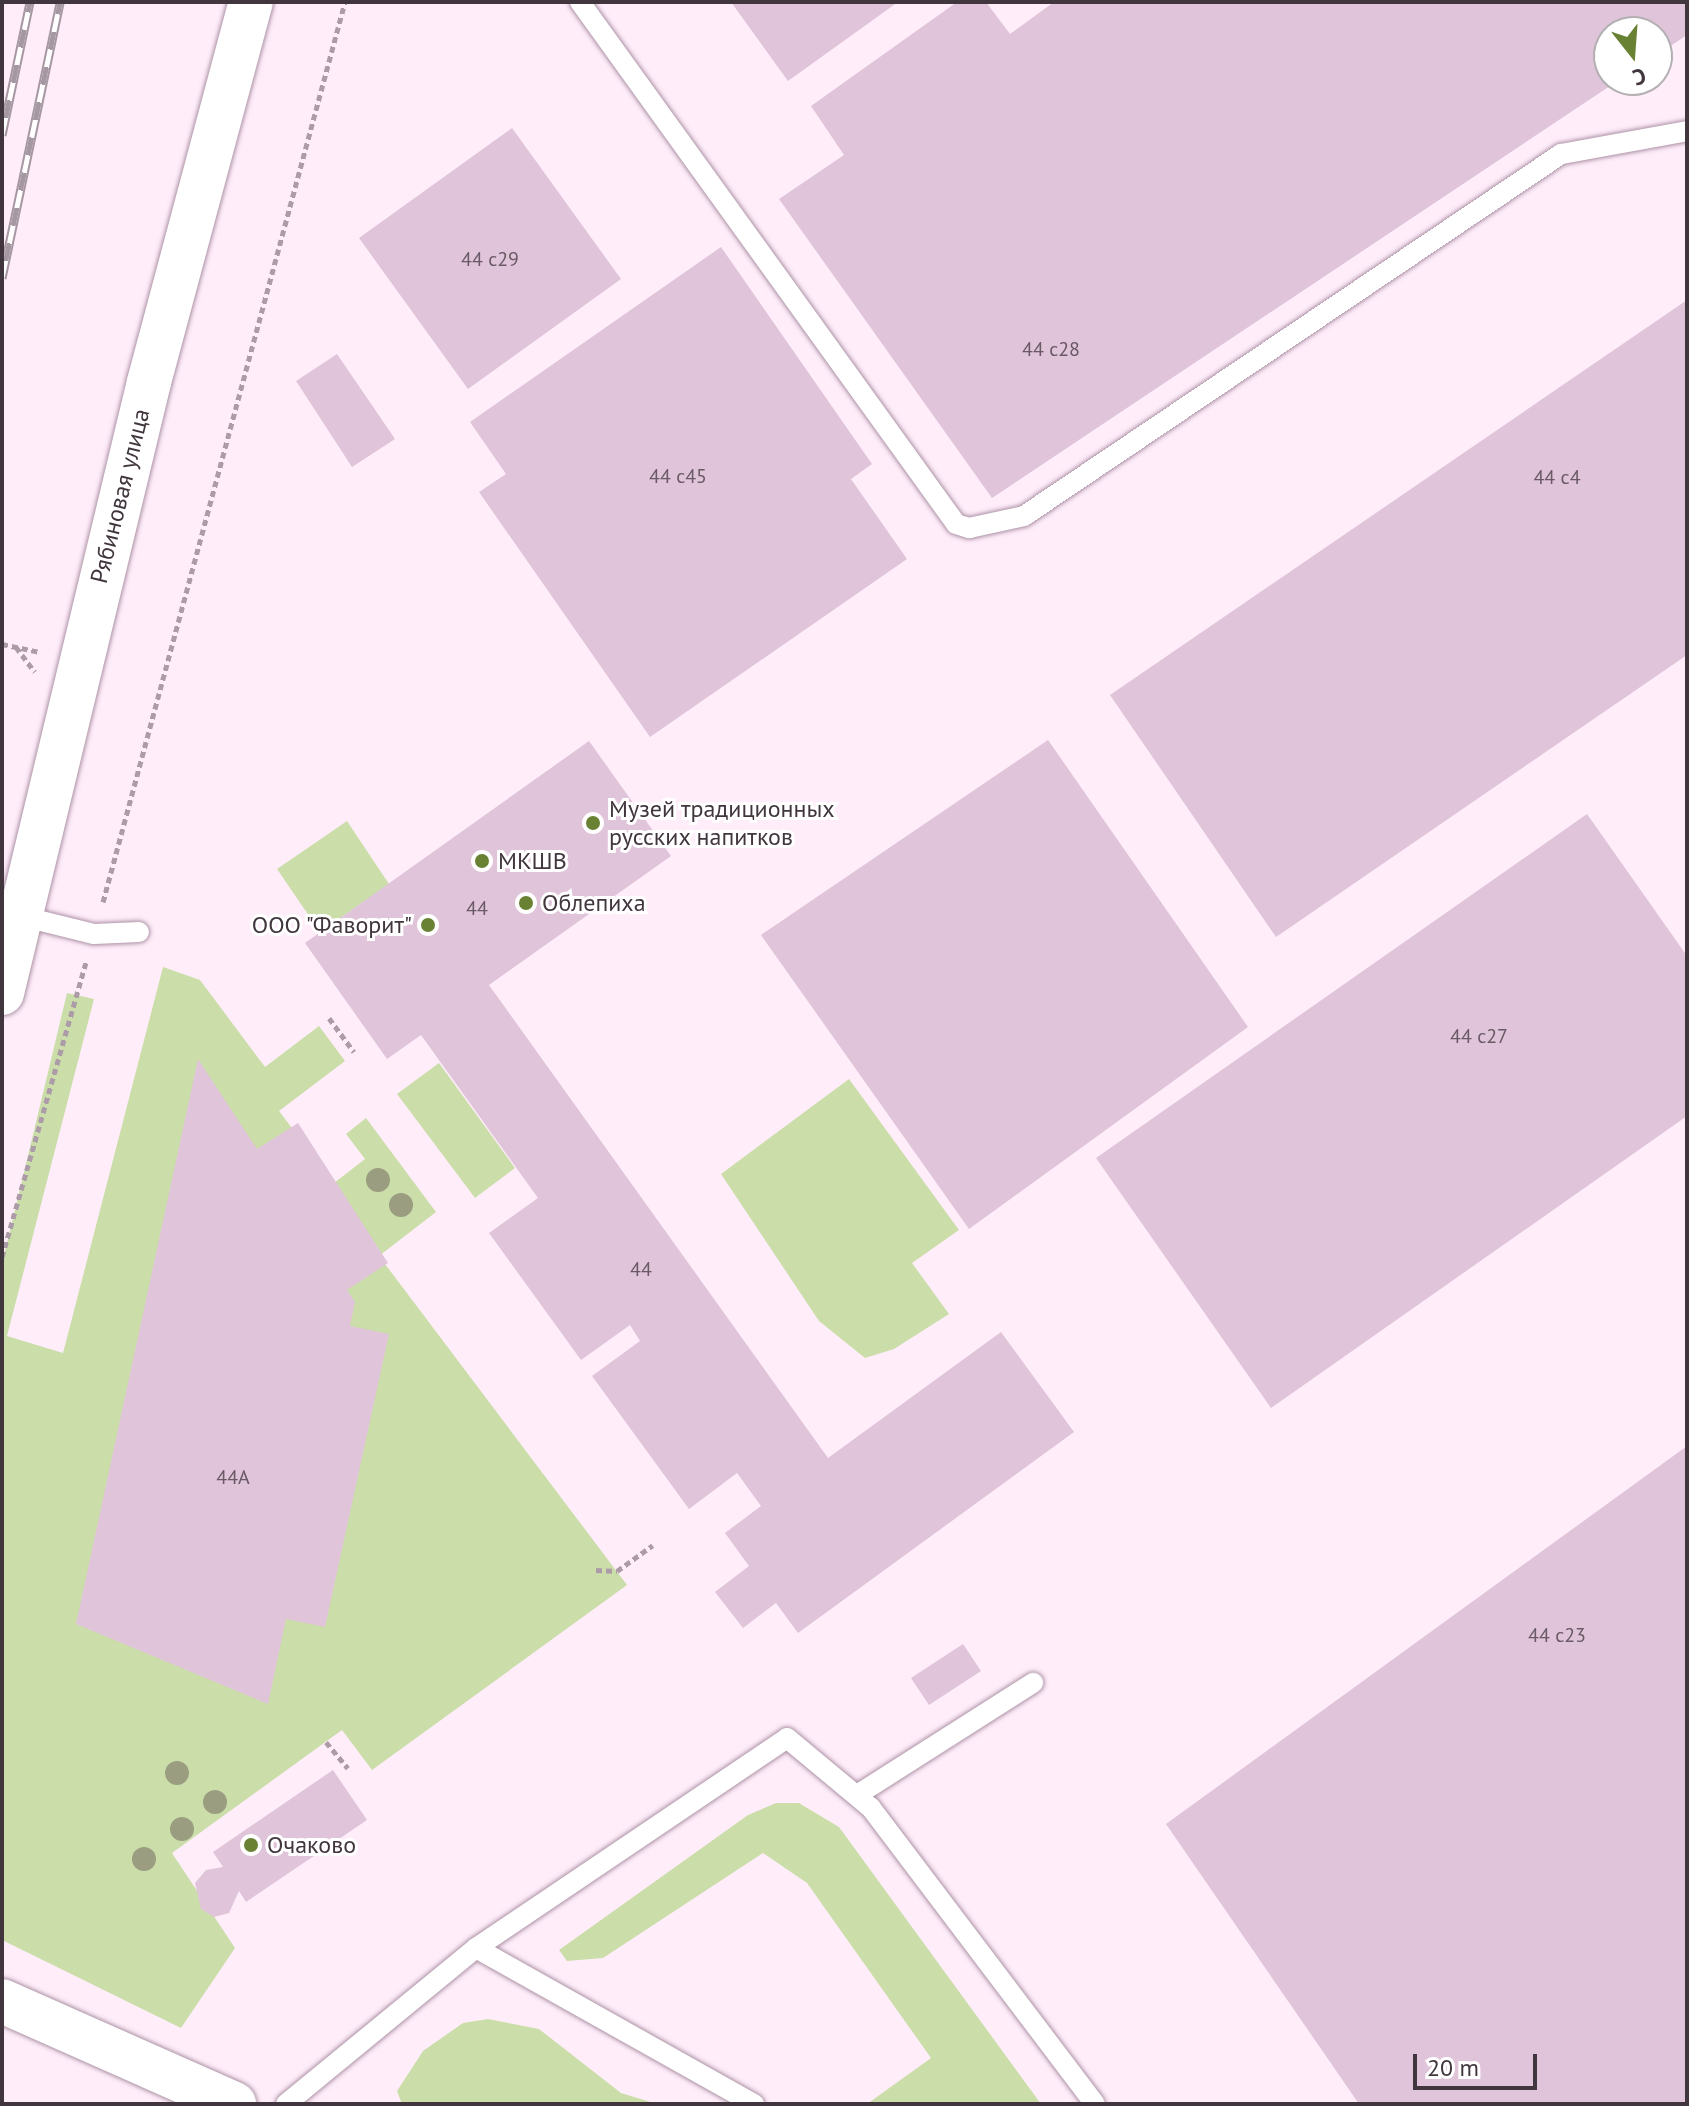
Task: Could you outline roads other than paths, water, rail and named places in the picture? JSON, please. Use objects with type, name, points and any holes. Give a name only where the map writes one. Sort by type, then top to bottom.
[{"type":"street","name":"Рябиновая улица","points":[[2,993],[145,397],[251,2]]},
{"type":"street","points":[[2,2001],[234,2104]]},
{"type":"lane","points":[[580,2],[956,524],[969,528],[1024,516],[1561,154],[1687,131]]},
{"type":"lane","points":[[21,916],[94,934],[139,932]]},
{"type":"lane","points":[[857,1795],[1033,1683]]},
{"type":"lane","points":[[286,2104],[476,1948],[787,1738],[857,1795],[1095,2104]]},
{"type":"lane","points":[[476,1948],[754,2104]]},
{"type":"railway","points":[[2,135],[30,2]]},
{"type":"railway","points":[[2,278],[60,2]]},
{"type":"place","name":"Музей традиционных русских напитков","points":[[593,823]]},
{"type":"place","name":"МКШВ","points":[[482,861]]},
{"type":"place","name":"Облепиха","points":[[526,903]]},
{"type":"place","name":"ООО \"Фаворит\"","points":[[428,925]]},
{"type":"place","name":"Очаково","points":[[251,1845]]}]
